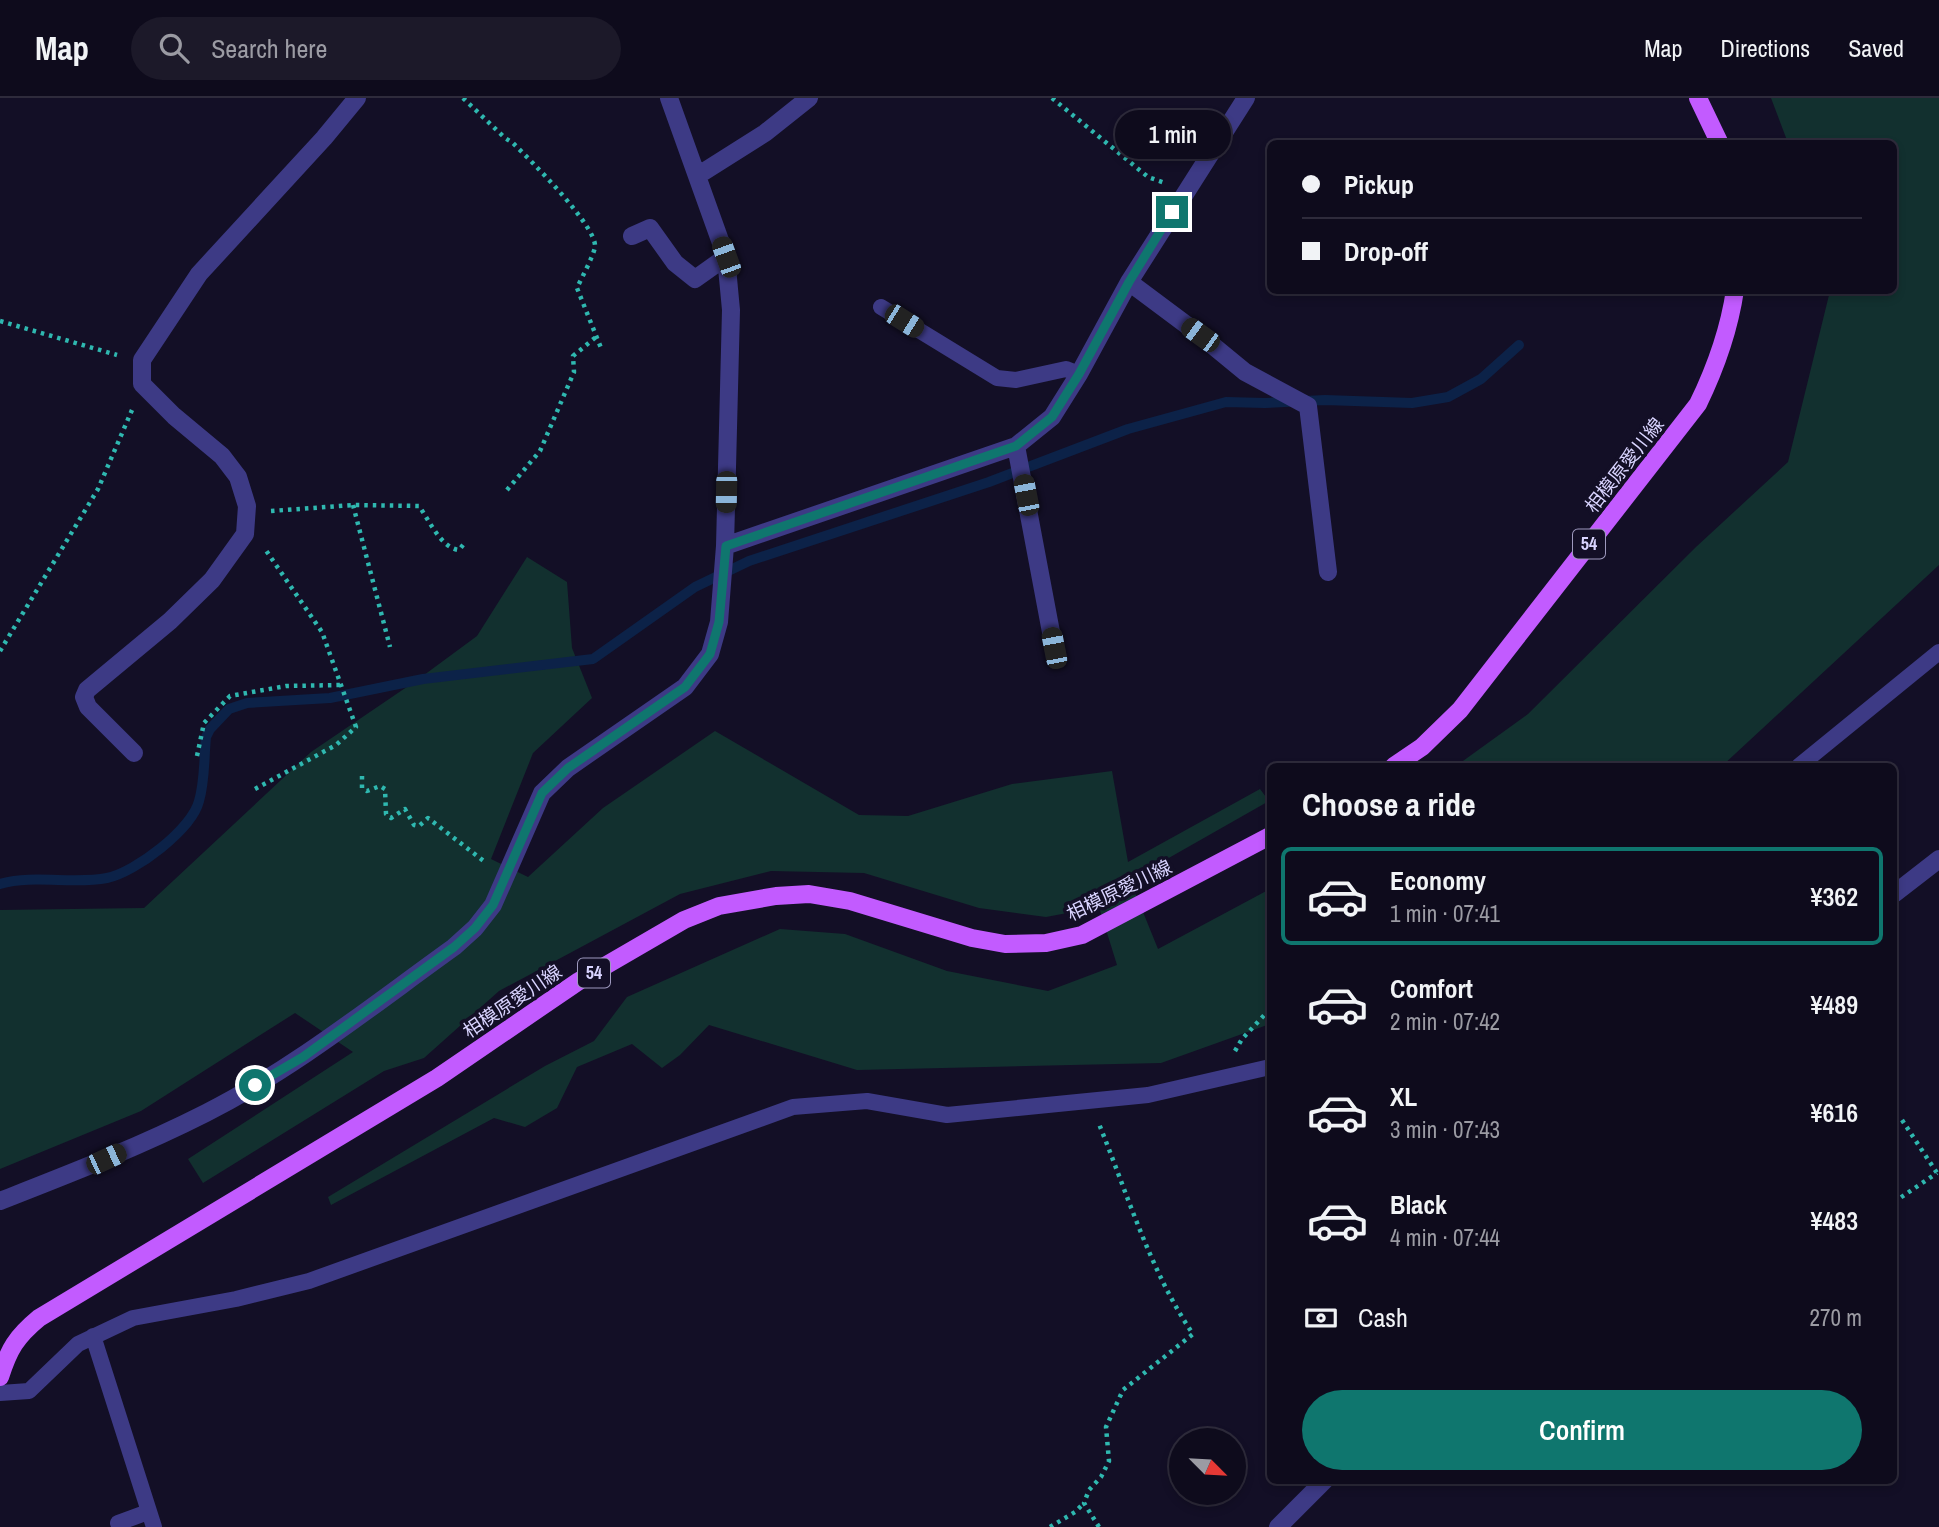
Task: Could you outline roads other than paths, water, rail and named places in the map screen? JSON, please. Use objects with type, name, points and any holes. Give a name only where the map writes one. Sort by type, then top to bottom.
[{"type":"main road","points":[[1698,98],[1718,140]]},
{"type":"main road","name":"相模原愛川線","points":[[1398,763],[1422,747],[1460,710],[1698,404],[1717,366],[1734,294]]},
{"type":"main road","name":"相模原愛川線","points":[[0,1377],[5,1345],[39,1318],[437,1078],[579,981],[684,920],[719,906],[776,896],[809,894],[850,901],[972,938],[1005,944],[1046,943],[1082,935],[1267,838]]},
{"type":"street","points":[[134,753],[88,707],[84,697],[88,690],[170,621],[212,580],[245,534],[247,506],[238,477],[222,456],[174,416],[142,384],[142,360],[199,274],[324,138],[357,98]]},
{"type":"street","points":[[0,1201],[106,1159],[207,1113],[303,1057],[454,947],[475,928],[493,905],[542,793],[568,768],[685,687],[710,654],[719,622],[726,546],[732,310],[726,257],[669,98]]},
{"type":"street","points":[[697,176],[765,133],[809,98]]},
{"type":"street","points":[[726,546],[1016,446],[1052,417],[1079,374],[1129,282],[1246,98]]},
{"type":"street","points":[[632,236],[650,228],[675,263],[695,279],[726,257]]},
{"type":"street","points":[[1129,282],[1245,372],[1308,405],[1328,572]]},
{"type":"street","points":[[1016,446],[1054,648]]},
{"type":"street","points":[[1897,892],[1939,859]]},
{"type":"street","points":[[1278,1527],[1321,1484]]},
{"type":"lane","points":[[881,307],[997,377],[1016,380],[1066,369],[1079,374]]},
{"type":"lane","points":[[1803,763],[1939,652]]},
{"type":"lane","points":[[0,1393],[29,1391],[78,1344],[133,1318],[236,1299],[309,1281],[793,1107],[867,1101],[947,1115],[1148,1095],[1267,1068]]},
{"type":"lane","points":[[93,1336],[151,1520],[118,1522]]},
{"type":"waterway","points":[[0,884],[26,880],[107,878],[133,867],[161,848],[186,824],[194,812],[202,785],[206,737],[229,709],[247,703],[330,698],[423,679],[593,659],[695,587],[749,561],[989,482],[1128,429],[1226,402],[1325,400],[1412,403],[1448,397],[1481,379],[1519,345]]}]
